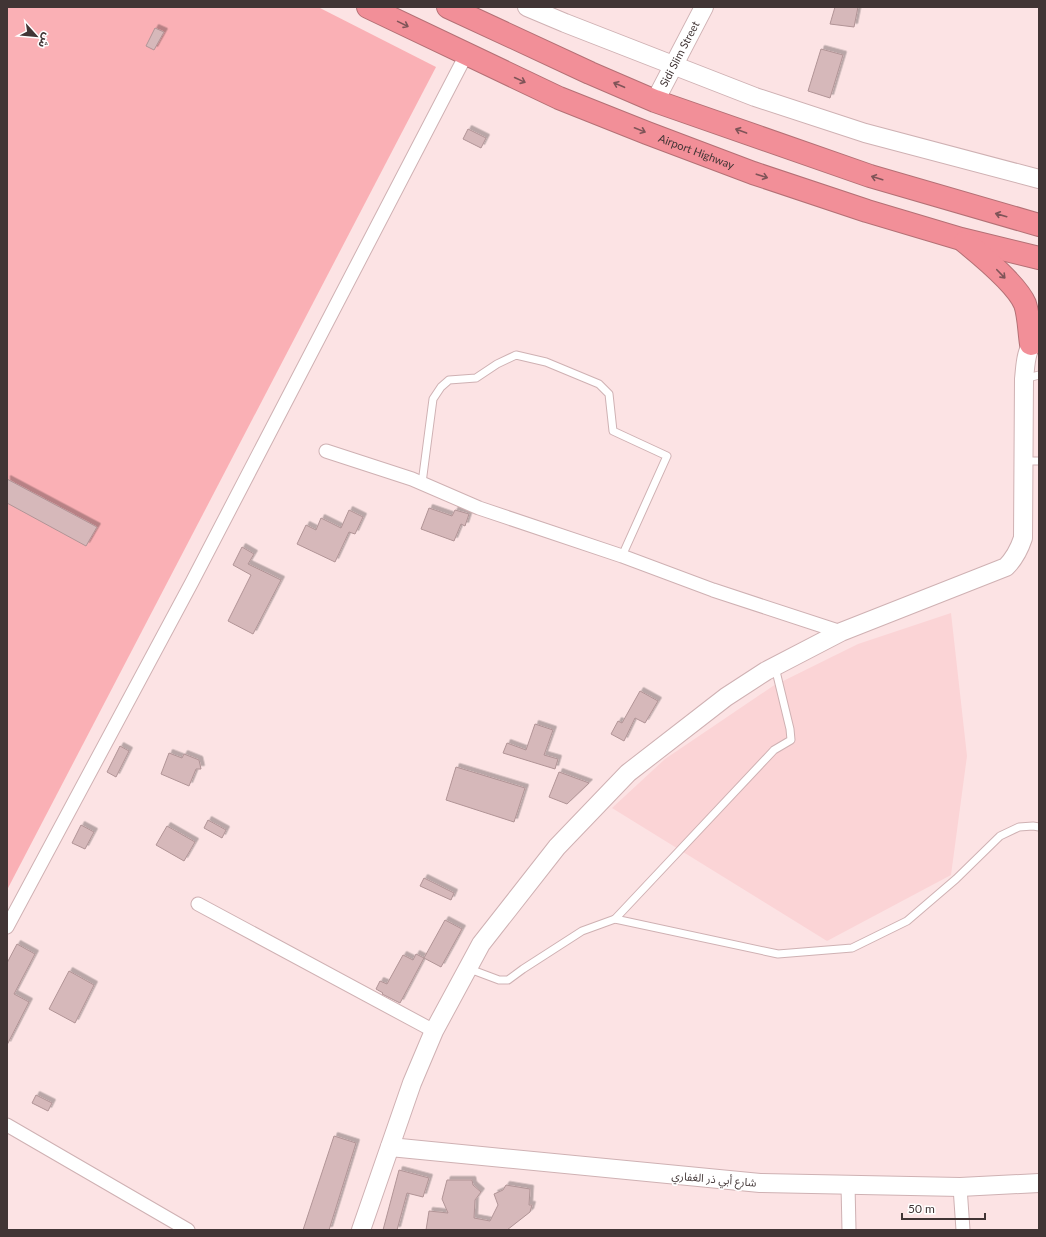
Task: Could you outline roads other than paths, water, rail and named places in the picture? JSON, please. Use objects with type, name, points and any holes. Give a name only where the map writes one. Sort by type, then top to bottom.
[{"type":"highway","name":"Airport Highway","points":[[368,7],[559,98],[647,133],[725,162],[867,211],[961,239],[1039,258]]},
{"type":"highway","points":[[448,7],[590,73],[655,101],[870,176],[1039,225]]},
{"type":"highway","points":[[961,239],[977,251],[996,269],[1022,299],[1035,340]]},
{"type":"street","points":[[527,7],[755,97],[866,133],[1039,179]]},
{"type":"street","name":"Sidi Slim Street","points":[[655,101],[704,7]]},
{"type":"street","points":[[7,927],[192,582],[466,55]]},
{"type":"street","points":[[361,1230],[412,1083],[434,1032],[481,944],[558,847],[628,773],[726,697],[775,666],[841,632],[1006,567],[1015,558],[1020,549],[1023,538],[1031,461],[1032,377],[1026,357],[1035,340]]},
{"type":"street","points":[[326,452],[412,479],[479,508],[622,556],[713,590],[841,632]]},
{"type":"street","points":[[198,904],[434,1032]]},
{"type":"street","points":[[7,1125],[188,1230]]},
{"type":"street","name":"شارع أبي ذر الغفاري","points":[[390,1147],[760,1183],[960,1187],[1039,1183]]},
{"type":"street","points":[[848,1185],[849,1230]]},
{"type":"street","points":[[960,1187],[963,1230]]},
{"type":"lane","points":[[422,483],[434,399],[441,387],[449,380],[476,378],[505,359],[516,355],[546,362],[599,384],[609,394],[613,431],[666,456],[622,556]]},
{"type":"lane","points":[[467,968],[499,980],[508,980],[582,931],[615,919],[774,750],[791,740],[790,728],[775,666]]},
{"type":"lane","points":[[615,919],[778,954],[852,948],[907,921],[956,879],[1000,836],[1019,827],[1039,827]]}]
